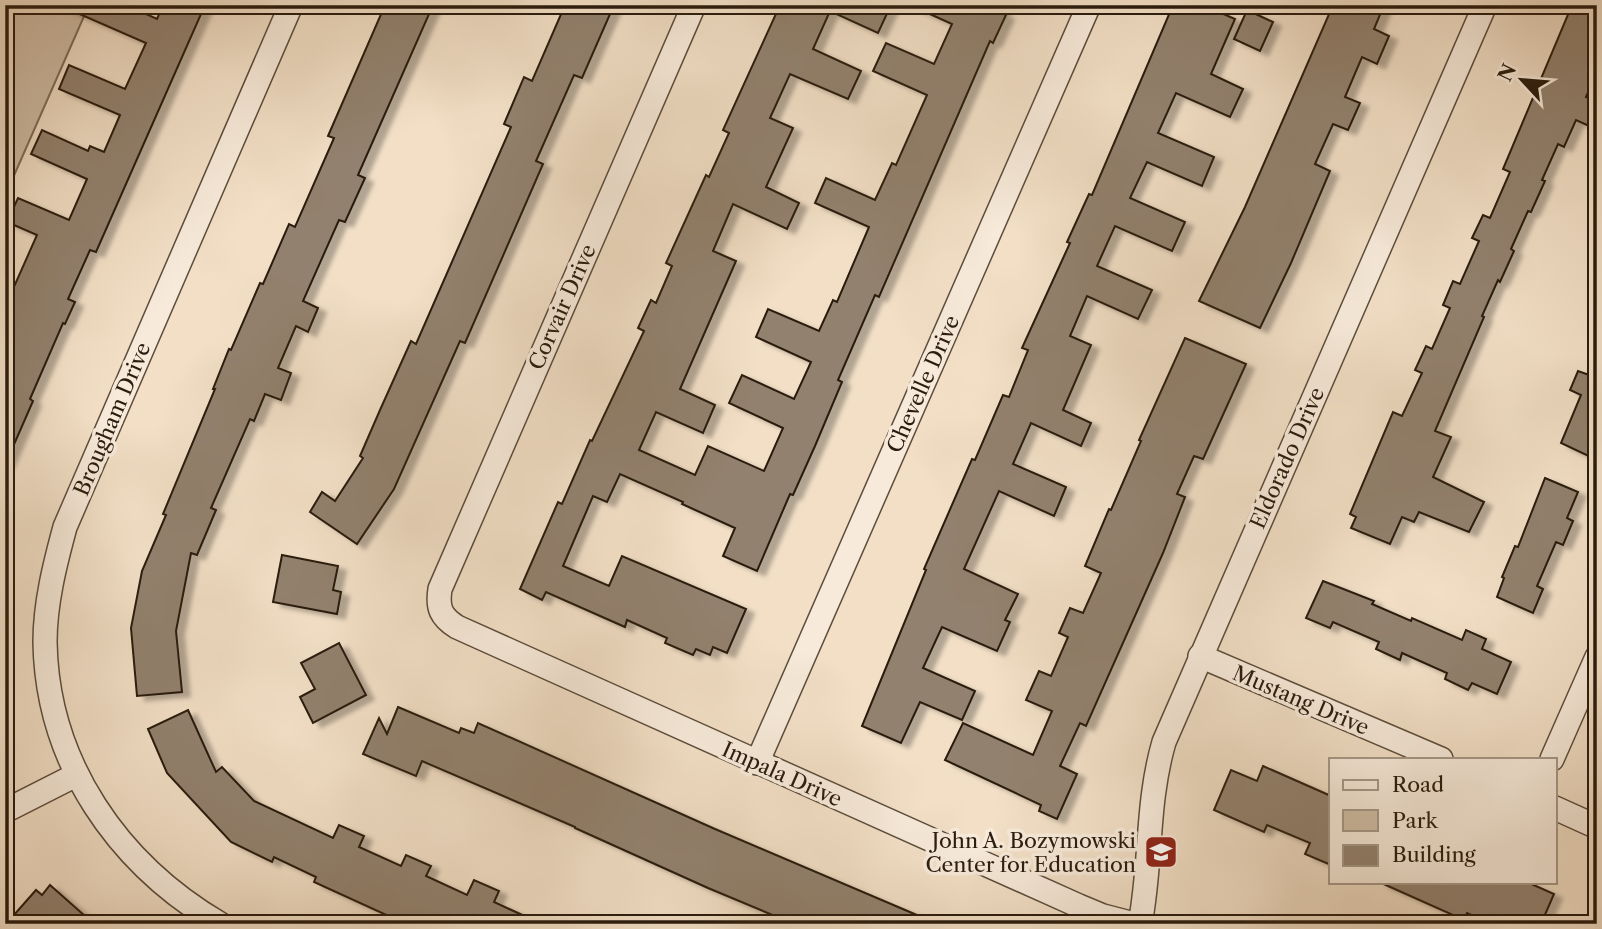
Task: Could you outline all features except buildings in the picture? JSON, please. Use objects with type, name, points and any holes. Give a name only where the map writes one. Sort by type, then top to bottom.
[{"type":"street","name":"Brougham Drive","points":[[220,924],[188,904],[139,861],[110,828],[76,775],[54,715],[45,643],[53,570],[65,527],[291,5]]},
{"type":"street","name":"Corvair Drive","points":[[439,610],[440,589],[694,5]]},
{"type":"street","name":"Chevelle Drive","points":[[757,764],[1089,5]]},
{"type":"street","name":"Eldorado Drive","points":[[1140,924],[1147,885],[1150,808],[1164,742],[1485,5]]},
{"type":"street","name":"Impala Drive","points":[[439,610],[446,620],[457,627],[757,764],[1079,906],[1134,924]]},
{"type":"street","name":"Mustang Drive","points":[[1200,656],[1439,758]]},
{"type":"street","points":[[1552,758],[1597,657]]},
{"type":"street","points":[[5,811],[76,775]]},
{"type":"street","points":[[1556,808],[1597,827]]},
{"type":"green space","points":[[5,5],[89,5],[5,196]]},
{"type":"place","name":"John A. Bozymowski Center for Education","points":[[1161,852]]}]
